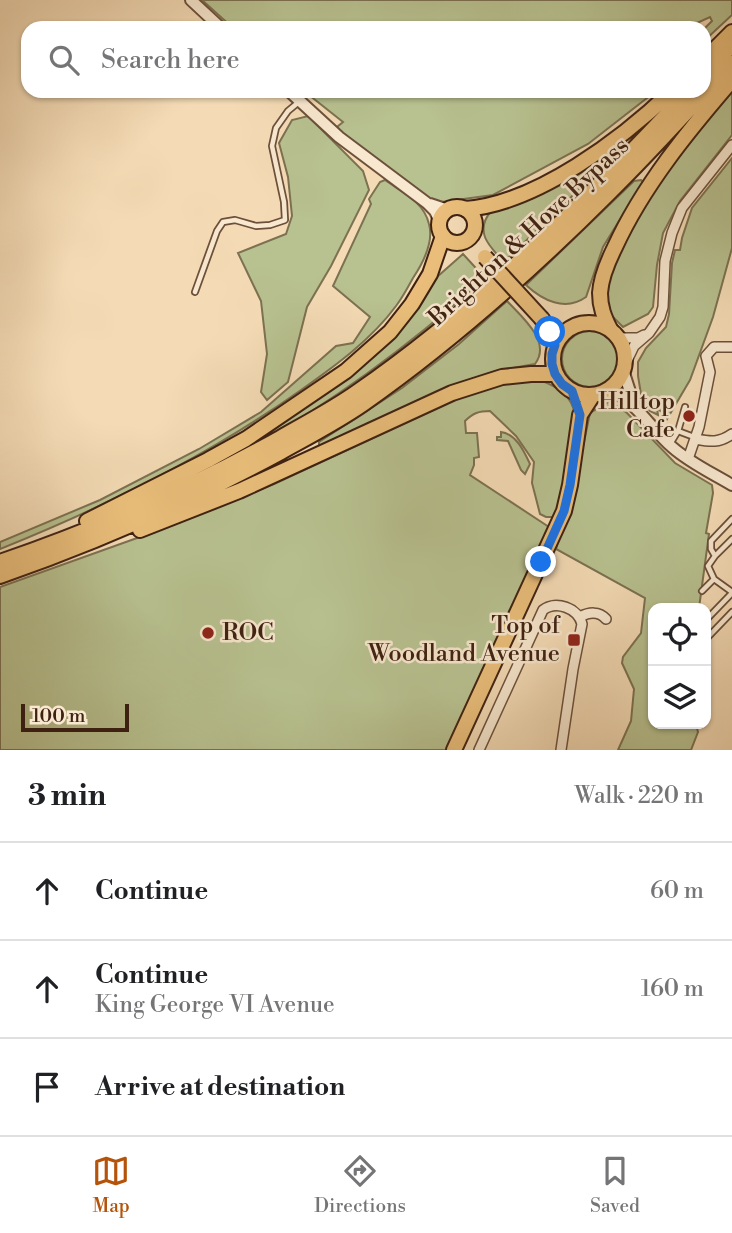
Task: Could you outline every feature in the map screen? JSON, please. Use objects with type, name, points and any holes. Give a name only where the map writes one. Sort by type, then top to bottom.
[{"type":"main road","points":[[711,53],[732,32]]},
{"type":"main road","points":[[711,68],[732,45]]},
{"type":"main road","name":"Brighton & Hove Bypass","points":[[711,85],[732,63]]},
{"type":"main road","points":[[614,333],[600,324],[590,322],[569,328],[561,335],[552,354],[552,364],[562,384],[582,395],[593,395],[615,385],[624,368],[625,356],[614,333],[603,315],[600,290],[605,271],[618,240],[653,180],[732,80]]},
{"type":"main road","points":[[7,560],[208,460],[283,415],[346,371],[390,332],[412,304],[430,274],[444,223],[453,208],[483,208],[517,197],[568,170],[629,129],[664,98]]},
{"type":"main road","name":"Brighton & Hove Bypass","points":[[7,560],[114,518],[232,465],[355,394],[442,329],[523,258],[602,184],[682,98]]},
{"type":"main road","name":"Brighton & Hove Bypass","points":[[0,576],[120,530],[237,476],[339,420],[449,339],[532,267],[611,192],[699,98]]},
{"type":"main road","points":[[444,223],[453,242],[468,237],[475,222],[465,209]]},
{"type":"main road","points":[[468,237],[542,319],[555,345]]},
{"type":"main road","points":[[542,319],[559,327],[569,328]]},
{"type":"main road","points":[[68,551],[122,537],[216,501],[468,387],[518,375],[555,374]]},
{"type":"main road","points":[[572,391],[580,415]]},
{"type":"main road","points":[[454,750],[564,511],[580,415],[593,395]]},
{"type":"street","points":[[191,0],[214,21]]},
{"type":"street","points":[[297,98],[339,137],[427,203],[444,223]]},
{"type":"street","points":[[634,406],[624,368],[634,346],[649,333],[660,317],[665,261],[672,233],[682,208],[732,145]]},
{"type":"street","points":[[614,333],[638,338],[649,333]]},
{"type":"street","points":[[688,459],[696,439],[710,372],[706,356],[714,347],[732,346]]},
{"type":"street","points":[[608,390],[634,406],[649,425],[688,459],[732,485]]},
{"type":"street","points":[[696,439],[713,442],[726,439],[732,434]]},
{"type":"street","points":[[482,749],[543,610],[554,605],[567,608],[580,617],[582,627],[561,750]]},
{"type":"street","points":[[580,617],[594,613],[606,619]]},
{"type":"lane","points":[[195,292],[217,231],[223,222],[235,220],[256,226],[285,220],[284,202],[272,146],[276,128],[288,111],[300,101]]},
{"type":"lane","points":[[670,445],[678,431],[684,407]]},
{"type":"lane","points":[[678,431],[696,439]]},
{"type":"lane","points":[[715,556],[711,541],[732,520]]},
{"type":"lane","points":[[711,615],[732,593],[715,579],[708,566],[732,539]]},
{"type":"lane","points":[[702,591],[715,579]]},
{"type":"lane","points":[[711,632],[732,612]]},
{"type":"green space","points":[[202,0],[732,0],[732,15],[711,34],[710,17],[701,21],[225,21]]},
{"type":"green space","points":[[732,89],[732,135],[680,201],[663,233],[653,307],[648,314],[623,327],[605,309],[607,281],[617,251],[660,177]]},
{"type":"green space","points":[[313,98],[647,98],[588,144],[493,195],[434,203],[341,132],[337,127],[343,122]]},
{"type":"green space","points":[[308,116],[363,171],[369,190],[307,307],[288,382],[267,400],[261,392],[267,354],[261,301],[238,253],[286,234],[292,216],[288,177],[279,143],[292,120]]},
{"type":"green space","points":[[619,141],[623,147],[504,262],[485,238],[484,226],[491,211]]},
{"type":"green space","points":[[732,158],[732,248],[713,317],[690,380],[667,419],[665,413],[657,409],[658,415],[650,411],[642,400],[638,362],[646,348],[666,327],[672,263],[675,250],[680,250],[692,208]]},
{"type":"green space","points":[[385,180],[412,198],[422,210],[429,224],[430,238],[424,259],[401,299],[364,341],[301,390],[230,437],[117,498],[0,549],[0,542],[100,500],[199,449],[261,412],[336,346],[353,343],[370,317],[333,286],[371,204],[369,199],[380,182]]},
{"type":"green space","points":[[634,181],[643,182],[603,247],[586,297],[570,304],[562,304],[546,299],[526,285]]},
{"type":"green space","points":[[463,254],[485,278],[453,306],[387,359],[317,408],[243,451],[205,469],[399,329],[437,277]]},
{"type":"green space","points":[[507,301],[527,322],[538,339],[539,356],[535,364],[496,371],[436,392],[319,446],[319,442],[402,388],[459,344]]},
{"type":"green space","points":[[584,331],[596,331],[606,335],[614,343],[618,359],[614,375],[606,383],[596,387],[584,387],[574,383],[566,375],[562,365],[562,353],[566,343],[574,335]]},
{"type":"green space","points":[[540,380],[567,397],[575,415],[566,490],[554,517],[540,514],[532,483],[534,462],[516,436],[490,411],[476,413],[465,421],[466,433],[477,433],[479,457],[474,458],[470,475],[549,527],[447,750],[0,750],[0,587],[165,528],[274,484],[459,398],[507,383]]},
{"type":"green space","points":[[610,401],[627,413],[675,463],[712,485],[706,533],[709,534],[700,603],[648,603],[648,729],[697,729],[691,750],[618,750],[631,721],[634,689],[622,663],[623,657],[641,633],[645,598],[556,549],[576,481],[590,413]]},
{"type":"green space","points":[[501,432],[511,436],[522,449],[530,464],[525,474],[508,441],[497,440],[497,437],[501,437]]},
{"type":"place","name":"Hilltop Cafe","points":[[689,416]]},
{"type":"place","name":"ROC","points":[[208,633]]},
{"type":"place","name":"Top of Woodland Avenue","points":[[574,640]]},
{"type":"route","points":[[541,562],[564,511],[580,415],[572,391],[562,384],[555,374],[552,354],[555,345],[550,332]]}]
